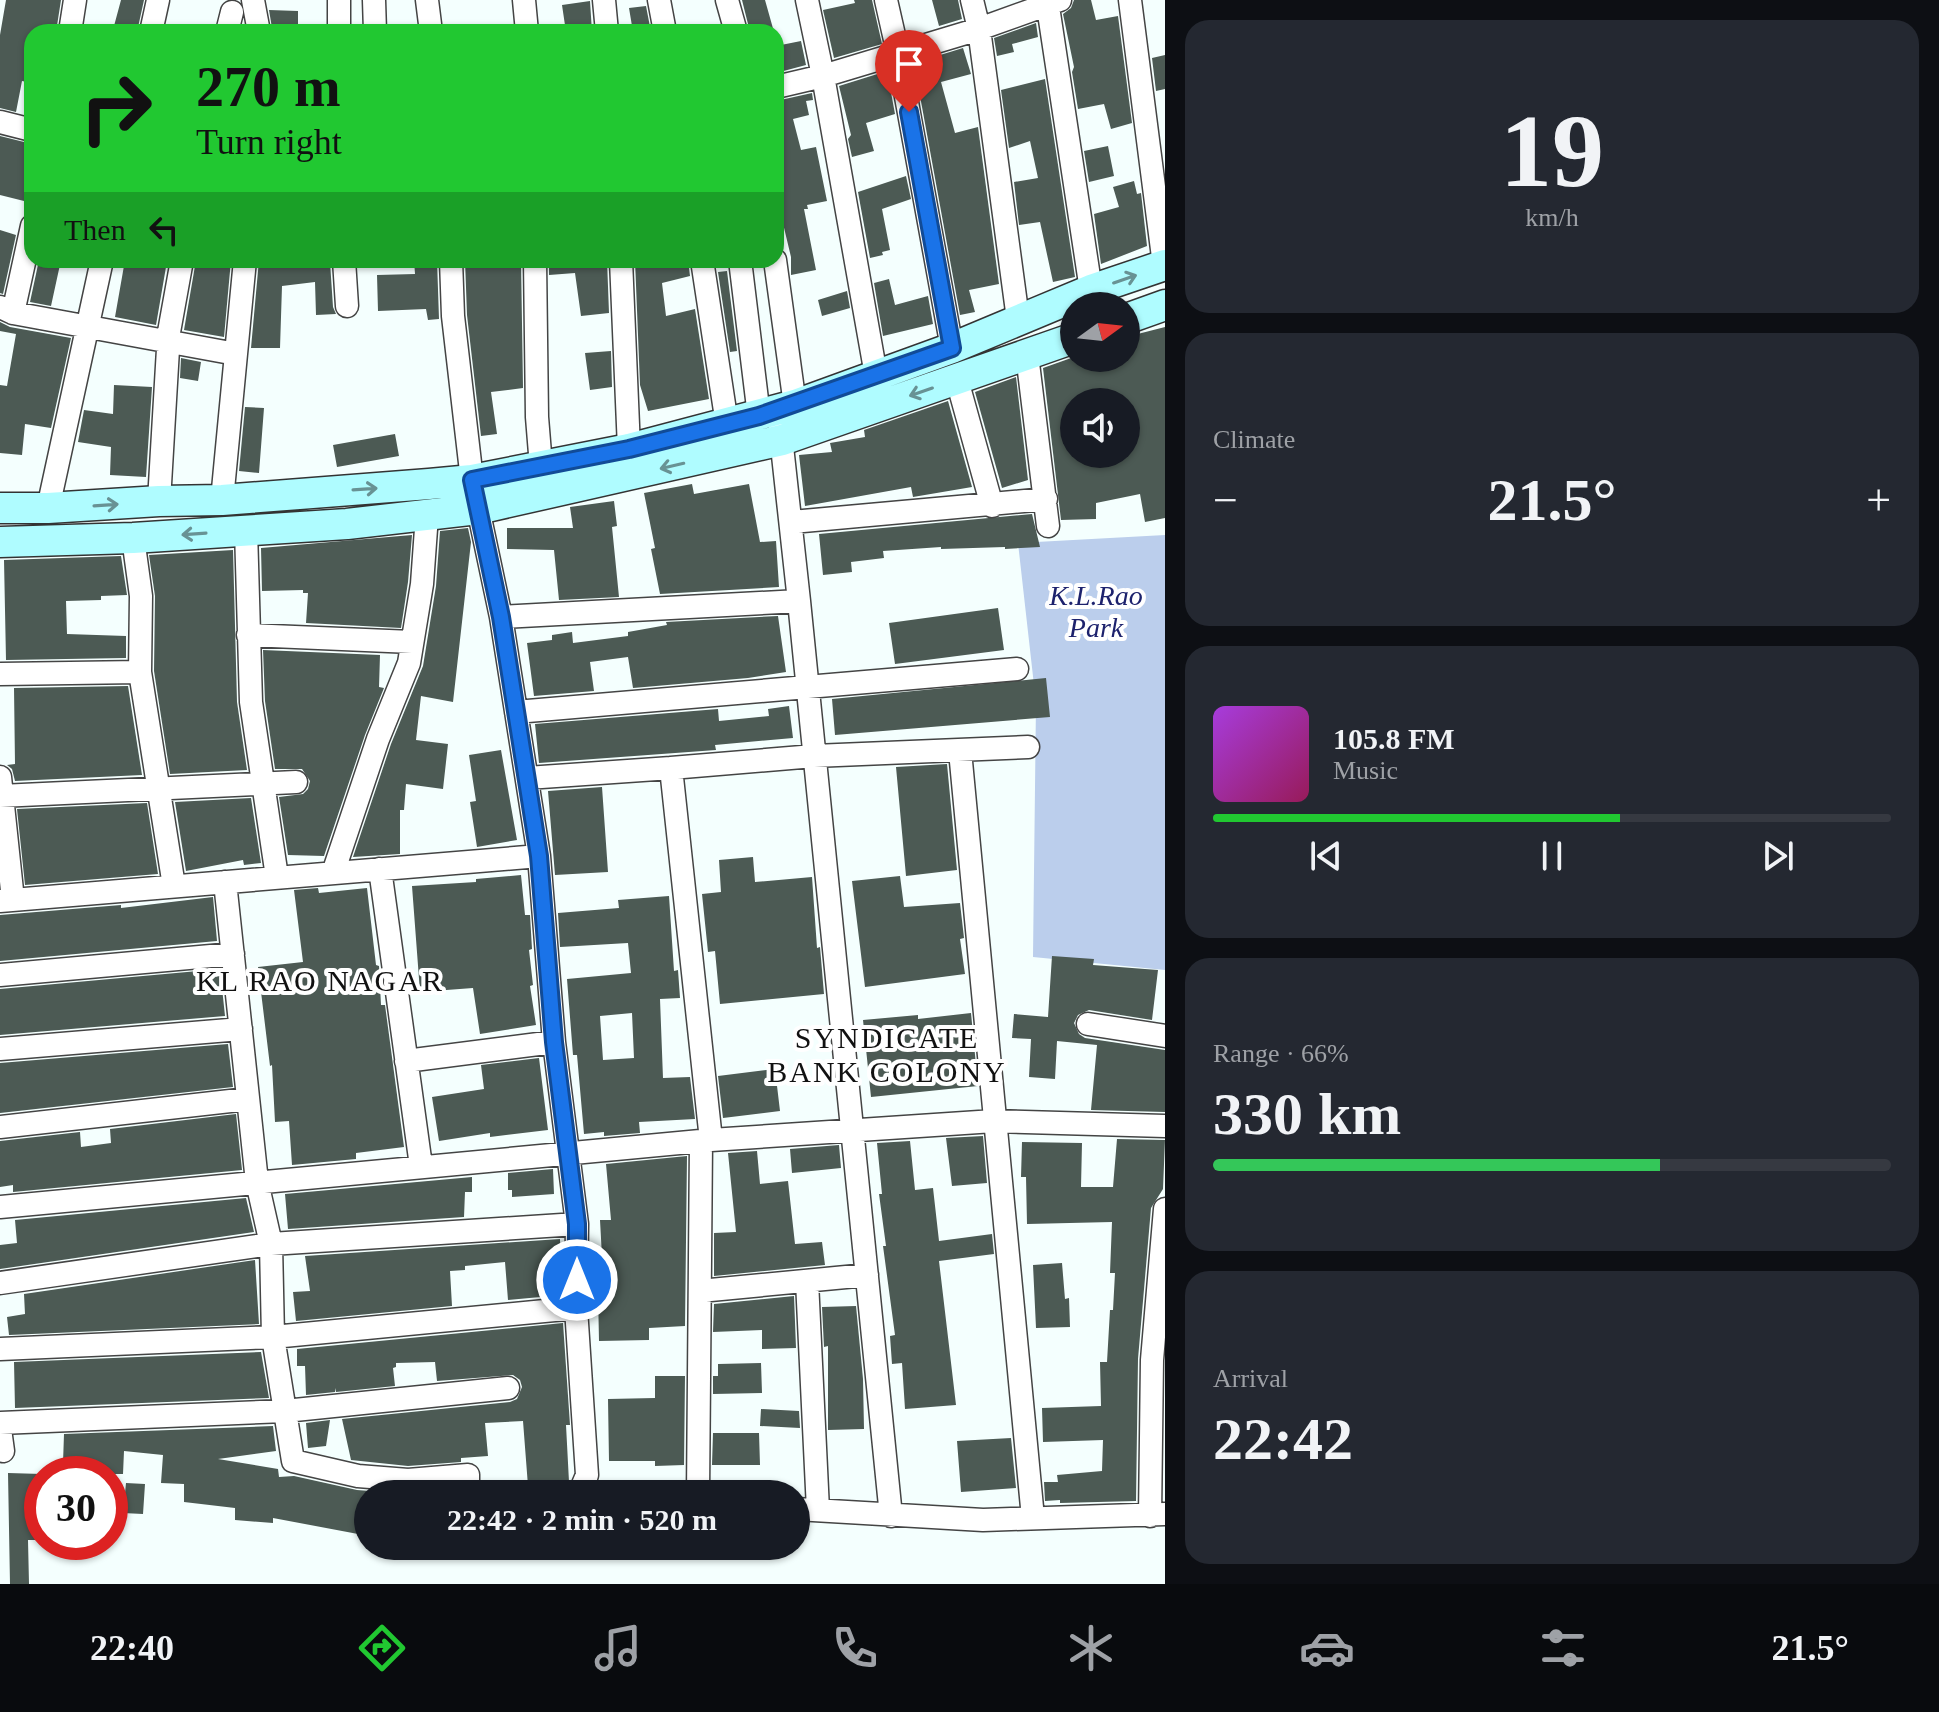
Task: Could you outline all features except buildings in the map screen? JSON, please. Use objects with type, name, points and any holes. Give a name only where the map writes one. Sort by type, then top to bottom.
[{"type":"street","points":[[71,24],[75,0]]},
{"type":"street","points":[[153,24],[158,0]]},
{"type":"street","points":[[253,0],[258,24]]},
{"type":"street","points":[[339,0],[339,24]]},
{"type":"street","points":[[374,0],[375,24]]},
{"type":"street","points":[[427,0],[430,24]]},
{"type":"street","points":[[524,0],[526,24]]},
{"type":"street","points":[[604,0],[606,24]]},
{"type":"street","points":[[659,0],[664,24]]},
{"type":"street","points":[[727,0],[734,24]]},
{"type":"street","points":[[807,0],[876,375]]},
{"type":"street","points":[[886,0],[952,348]]},
{"type":"street","points":[[972,0],[979,29],[1018,319]]},
{"type":"street","points":[[0,542],[133,538],[427,515],[541,466],[629,449],[727,424],[779,418],[876,375],[952,348],[1091,290],[1165,265],[1130,0]]},
{"type":"street","points":[[784,85],[979,29],[1052,2],[1091,290]]},
{"type":"street","points":[[0,122],[24,128]]},
{"type":"street","points":[[24,252],[6,310],[236,354]]},
{"type":"street","points":[[48,508],[100,268]]},
{"type":"street","points":[[159,501],[169,341],[181,268]]},
{"type":"street","points":[[222,500],[244,268]]},
{"type":"street","points":[[345,268],[347,306]]},
{"type":"street","points":[[451,268],[453,316],[475,495],[501,617],[539,856],[554,1042],[577,1224],[576,1308],[585,1480]]},
{"type":"street","points":[[535,268],[537,417],[541,466]]},
{"type":"street","points":[[621,268],[629,449]]},
{"type":"street","points":[[703,268],[727,424]]},
{"type":"street","points":[[742,268],[779,418]]},
{"type":"street","points":[[775,268],[779,418],[891,1516]]},
{"type":"street","points":[[1140,314],[1165,305]]},
{"type":"street","points":[[0,508],[159,501],[475,495],[779,418],[957,380],[1060,343]]},
{"type":"street","points":[[1027,355],[1048,526]]},
{"type":"street","points":[[957,380],[992,506]]},
{"type":"street","points":[[792,522],[1046,499]]},
{"type":"street","points":[[333,873],[378,739],[409,663],[422,584],[427,515]]},
{"type":"street","points":[[246,530],[251,702],[277,877]]},
{"type":"street","points":[[133,538],[141,596],[140,672],[174,886]]},
{"type":"street","points":[[501,617],[799,601]]},
{"type":"street","points":[[248,635],[412,642]]},
{"type":"street","points":[[516,712],[1017,669]]},
{"type":"street","points":[[0,674],[140,672]]},
{"type":"street","points":[[527,778],[814,756],[1028,747]]},
{"type":"street","points":[[960,751],[1033,1518]]},
{"type":"street","points":[[671,768],[706,1140],[700,1291],[698,1480]]},
{"type":"street","points":[[296,782],[157,789],[1,789],[6,901],[539,856]]},
{"type":"street","points":[[380,869],[421,1166]]},
{"type":"street","points":[[225,882],[257,1182],[271,1244],[273,1337],[293,1461],[370,1477],[408,1480],[468,1475],[468,1480]]},
{"type":"street","points":[[0,975],[233,954]]},
{"type":"street","points":[[1088,1024],[1165,1036]]},
{"type":"street","points":[[0,1049],[241,1029]]},
{"type":"street","points":[[406,1061],[554,1042]]},
{"type":"street","points":[[0,1127],[248,1099]]},
{"type":"street","points":[[0,1207],[706,1140],[994,1121],[1165,1126]]},
{"type":"street","points":[[810,1509],[983,1520],[1158,1515],[1159,1360],[1165,1209]]},
{"type":"street","points":[[0,1283],[271,1244],[577,1224]]},
{"type":"street","points":[[700,1291],[867,1275]]},
{"type":"street","points":[[807,1281],[807,1480]]},
{"type":"street","points":[[0,1349],[273,1337],[576,1308]]},
{"type":"street","points":[[1,1434],[285,1411],[508,1388]]},
{"type":"green space","name":"K.L.Rao Park","points":[[1165,535],[1165,970],[1033,957],[1036,703],[1018,543]]},
{"type":"district","name":"KL RAO NAGAR","points":[[320,981]]},
{"type":"district","name":"SYNDICATE BANK COLONY","points":[[887,1055]]},
{"type":"route","points":[[577,1280],[577,1224],[554,1042],[539,856],[501,617],[472,480],[629,449],[759,416],[952,348],[909,112]]}]
